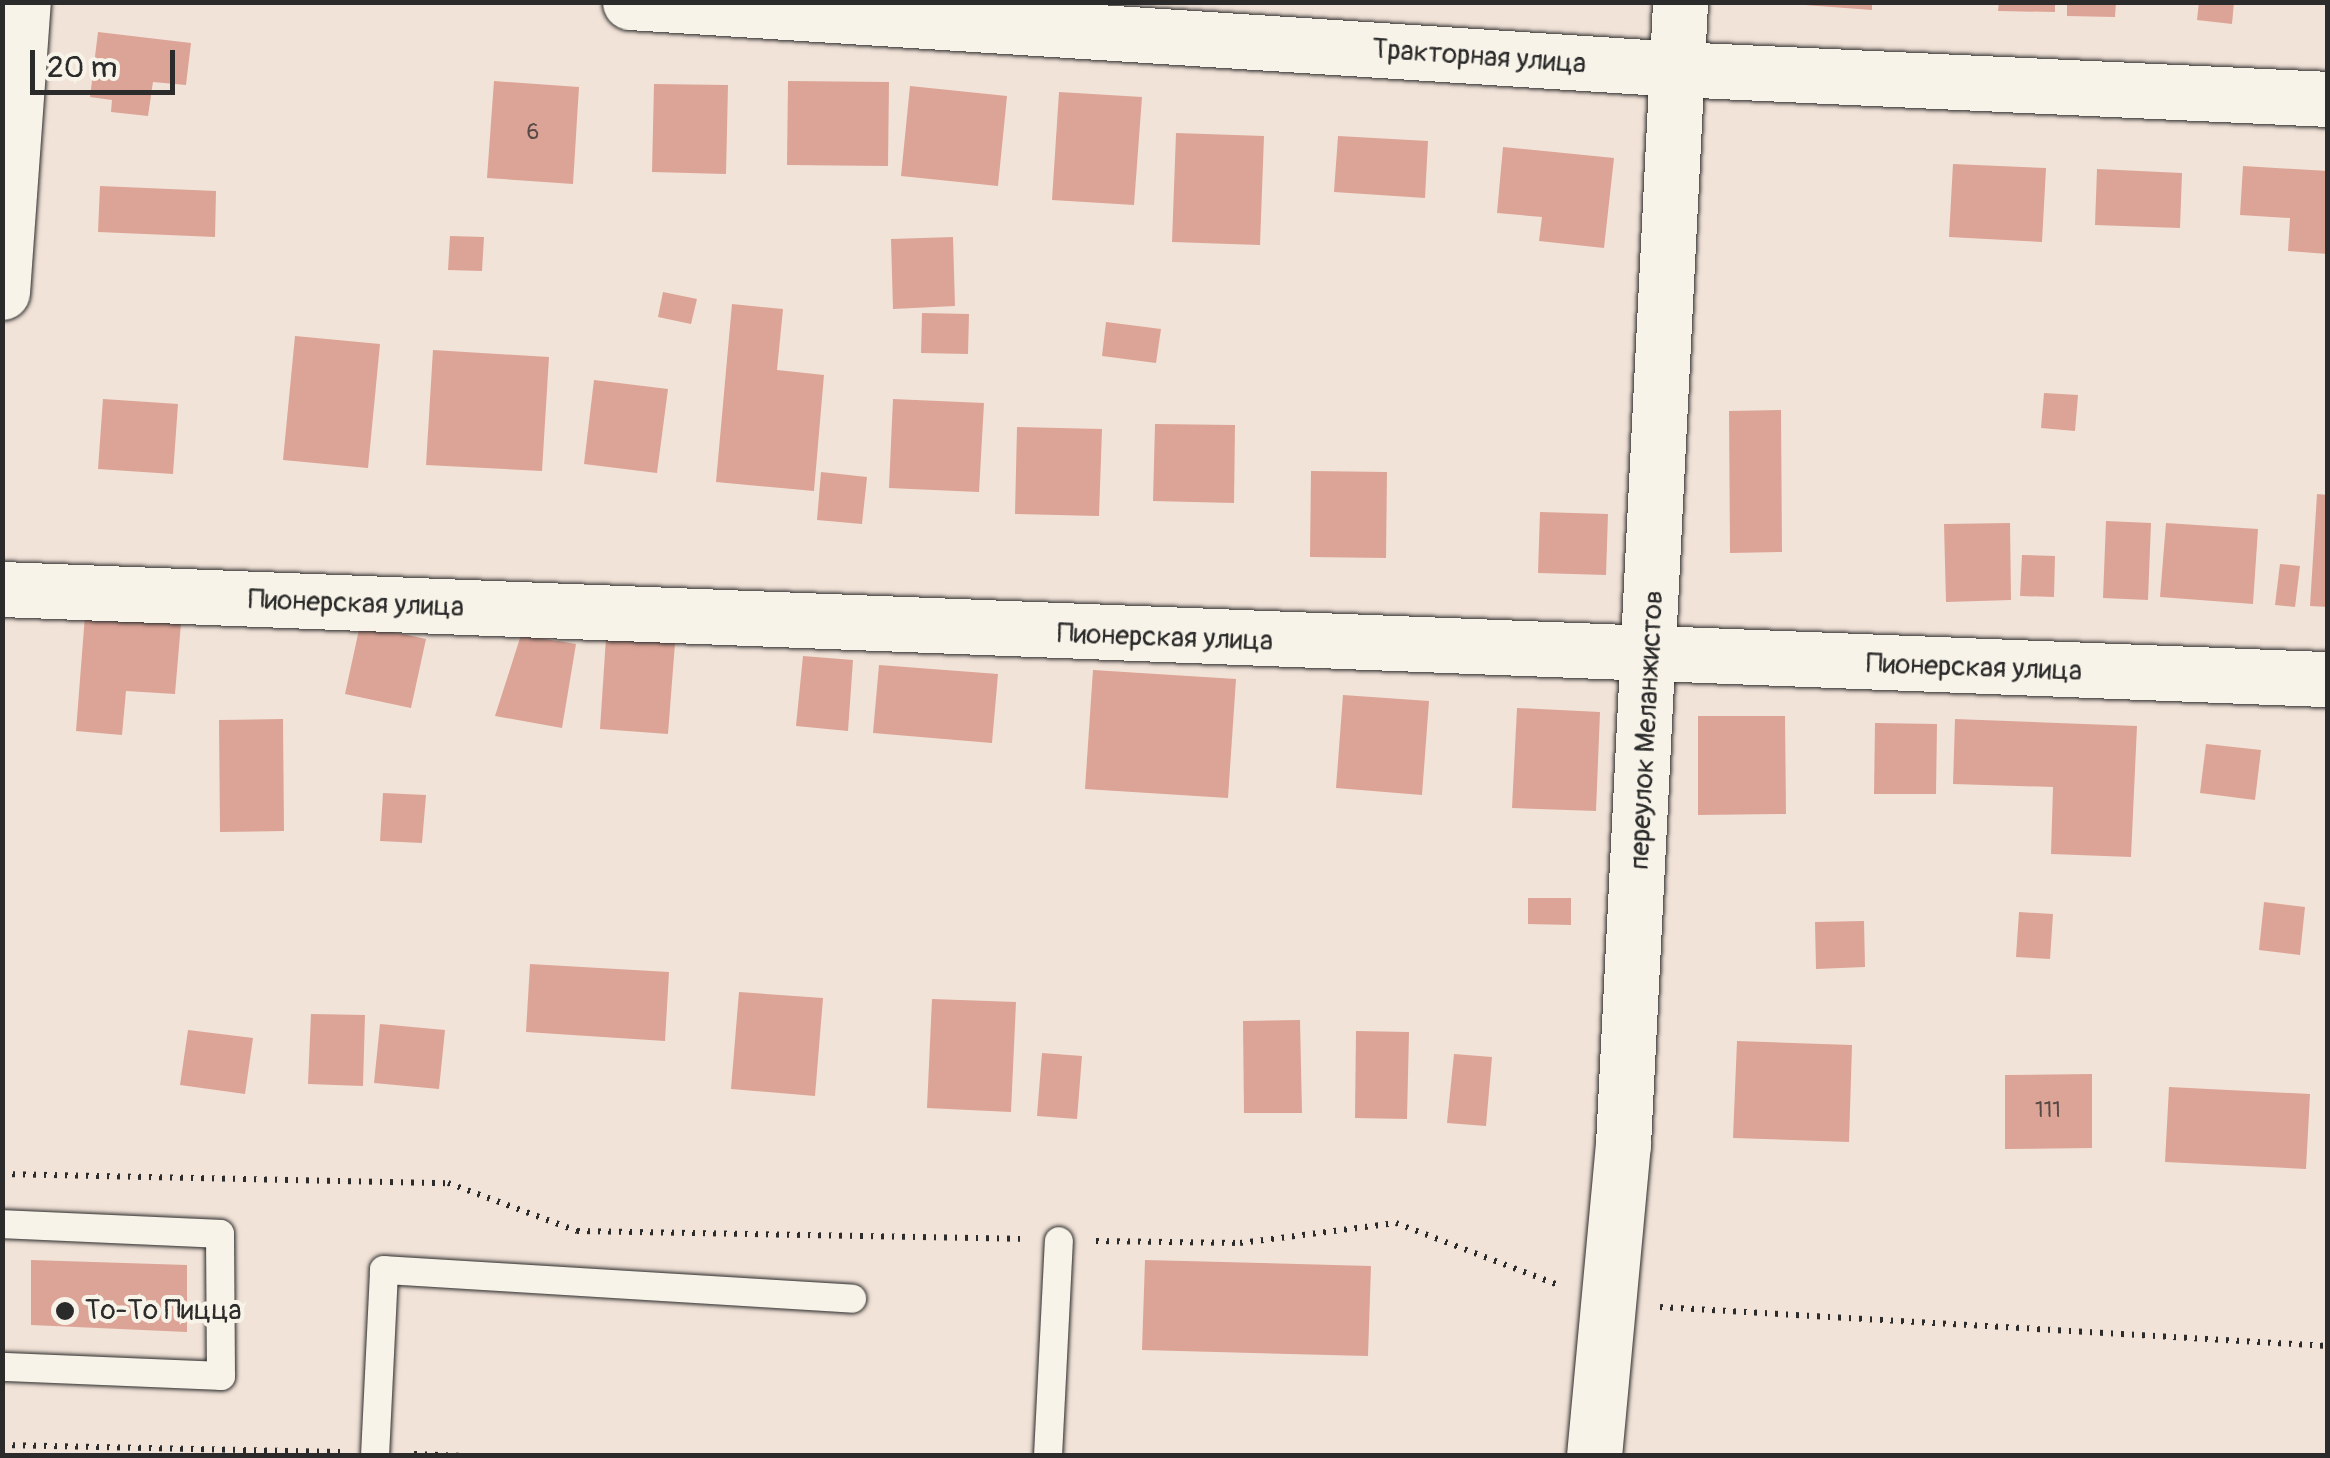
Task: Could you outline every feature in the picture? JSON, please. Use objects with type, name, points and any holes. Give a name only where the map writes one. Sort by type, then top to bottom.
[{"type":"street","points":[[2,292],[23,2]]},
{"type":"street","name":"Тракторная улица","points":[[630,2],[1676,69],[2328,99]]},
{"type":"street","name":"переулок Меланжистов","points":[[1594,1456],[1610,1304],[1652,658],[1680,2]]},
{"type":"street","name":"Пионерская улица","points":[[2,590],[1652,658],[2328,679]]},
{"type":"lane","points":[[2,1224],[220,1234],[220,1376],[2,1367]]},
{"type":"lane","points":[[1048,1456],[1060,1240]]},
{"type":"lane","points":[[375,1454],[384,1270],[852,1299]]},
{"type":"path","points":[[2,1174],[448,1183],[576,1231],[1240,1243],[1396,1223],[1610,1304],[2328,1346]]},
{"type":"path","points":[[2,1445],[465,1456]]},
{"type":"building","points":[[1764,2],[1872,2],[1872,10]]},
{"type":"building","points":[[1999,2],[2055,2],[2055,12],[1998,11]]},
{"type":"building","points":[[2067,2],[2116,2],[2115,17],[2067,16]]},
{"type":"building","points":[[2199,2],[2234,2],[2232,24],[2197,20]]},
{"type":"building","points":[[98,32],[191,43],[186,85],[153,82],[148,116],[111,112],[112,100],[90,97]]},
{"type":"building","points":[[494,81],[579,87],[573,184],[487,178]]},
{"type":"building","points":[[788,81],[889,82],[888,166],[787,165]]},
{"type":"building","points":[[654,84],[728,85],[726,174],[652,172]]},
{"type":"building","points":[[910,86],[1007,96],[998,186],[901,176]]},
{"type":"building","points":[[1059,92],[1142,97],[1134,205],[1052,200]]},
{"type":"building","points":[[1176,133],[1264,136],[1260,245],[1172,242]]},
{"type":"building","points":[[1338,136],[1428,141],[1425,198],[1334,192]]},
{"type":"building","points":[[1503,147],[1614,158],[1604,248],[1539,241],[1542,217],[1497,213]]},
{"type":"building","points":[[1953,164],[2046,168],[2042,242],[1949,237]]},
{"type":"building","points":[[2243,166],[2328,171],[2328,254],[2288,251],[2290,218],[2240,215]]},
{"type":"building","points":[[2097,169],[2182,173],[2180,228],[2095,225]]},
{"type":"building","points":[[100,186],[216,191],[215,237],[98,232]]},
{"type":"building","points":[[450,236],[484,237],[482,271],[448,270]]},
{"type":"building","points":[[953,237],[955,306],[893,309],[891,239]]},
{"type":"building","points":[[663,292],[697,299],[691,324],[658,317]]},
{"type":"building","points":[[732,304],[783,309],[777,370],[824,375],[814,491],[716,482]]},
{"type":"building","points":[[922,313],[969,314],[968,354],[921,353]]},
{"type":"building","points":[[1106,322],[1161,329],[1156,363],[1102,356]]},
{"type":"building","points":[[295,336],[380,344],[368,468],[283,460]]},
{"type":"building","points":[[433,350],[549,357],[542,471],[426,465]]},
{"type":"building","points":[[594,380],[668,389],[657,473],[584,464]]},
{"type":"building","points":[[2044,393],[2078,395],[2075,431],[2041,428]]},
{"type":"building","points":[[103,399],[178,404],[173,474],[98,469]]},
{"type":"building","points":[[893,399],[984,403],[979,492],[889,488]]},
{"type":"building","points":[[1781,410],[1782,552],[1730,553],[1729,411]]},
{"type":"building","points":[[1155,424],[1235,425],[1234,503],[1153,501]]},
{"type":"building","points":[[1017,427],[1102,429],[1099,516],[1015,514]]},
{"type":"building","points":[[1311,471],[1387,472],[1386,558],[1310,557]]},
{"type":"building","points":[[821,472],[867,477],[862,524],[817,520]]},
{"type":"building","points":[[2317,494],[2328,495],[2328,607],[2310,606]]},
{"type":"building","points":[[1540,512],[1608,514],[1606,575],[1538,573]]},
{"type":"building","points":[[2106,521],[2151,523],[2148,600],[2103,598]]},
{"type":"building","points":[[2010,523],[2011,600],[1946,602],[1944,524]]},
{"type":"building","points":[[2166,523],[2258,529],[2253,604],[2160,597]]},
{"type":"building","points":[[2022,555],[2055,556],[2054,597],[2020,596]]},
{"type":"building","points":[[2280,564],[2300,566],[2295,607],[2275,605]]},
{"type":"building","points":[[85,615],[181,623],[175,694],[126,691],[122,735],[76,731]]},
{"type":"building","points":[[360,625],[426,639],[411,708],[345,694]]},
{"type":"building","points":[[521,635],[576,644],[562,728],[495,716]]},
{"type":"building","points":[[606,638],[675,643],[668,734],[600,729]]},
{"type":"building","points":[[803,656],[853,660],[848,731],[796,726]]},
{"type":"building","points":[[879,665],[998,674],[992,743],[873,733]]},
{"type":"building","points":[[1093,670],[1236,679],[1228,798],[1085,789]]},
{"type":"building","points":[[1343,695],[1429,701],[1422,795],[1336,788]]},
{"type":"building","points":[[1517,708],[1600,712],[1596,811],[1512,808]]},
{"type":"building","points":[[1698,716],[1785,716],[1786,814],[1698,815]]},
{"type":"building","points":[[283,719],[284,831],[220,832],[219,720]]},
{"type":"building","points":[[1955,719],[2137,726],[2131,857],[2051,854],[2053,787],[1953,784]]},
{"type":"building","points":[[1875,723],[1937,724],[1936,794],[1874,794]]},
{"type":"building","points":[[2206,744],[2261,750],[2255,800],[2200,793]]},
{"type":"building","points":[[383,793],[426,795],[422,843],[380,841]]},
{"type":"building","points":[[1528,898],[1571,898],[1571,925],[1528,924]]},
{"type":"building","points":[[2264,902],[2305,907],[2300,955],[2259,950]]},
{"type":"building","points":[[2019,912],[2053,914],[2050,959],[2016,957]]},
{"type":"building","points":[[1864,921],[1865,967],[1816,969],[1815,922]]},
{"type":"building","points":[[530,964],[669,972],[665,1041],[526,1032]]},
{"type":"building","points":[[739,992],[823,998],[815,1096],[731,1089]]},
{"type":"building","points":[[932,999],[1016,1002],[1011,1112],[927,1108]]},
{"type":"building","points":[[311,1014],[365,1015],[363,1086],[308,1084]]},
{"type":"building","points":[[1300,1020],[1302,1113],[1244,1113],[1243,1021]]},
{"type":"building","points":[[380,1024],[445,1030],[439,1089],[374,1083]]},
{"type":"building","points":[[188,1030],[253,1038],[245,1094],[180,1085]]},
{"type":"building","points":[[1356,1031],[1409,1032],[1407,1119],[1355,1118]]},
{"type":"building","points":[[1737,1041],[1852,1045],[1849,1142],[1733,1138]]},
{"type":"building","points":[[1042,1053],[1082,1056],[1077,1119],[1037,1116]]},
{"type":"building","points":[[1454,1054],[1492,1057],[1486,1126],[1447,1123]]},
{"type":"building","points":[[2092,1074],[2092,1148],[2005,1149],[2005,1075]]},
{"type":"building","points":[[2169,1087],[2310,1094],[2306,1169],[2165,1162]]},
{"type":"building","points":[[31,1260],[187,1265],[187,1332],[31,1325]]},
{"type":"building","points":[[1145,1260],[1371,1266],[1368,1356],[1142,1350]]},
{"type":"place","name":"То-То Пицца","points":[[65,1311]]}]
